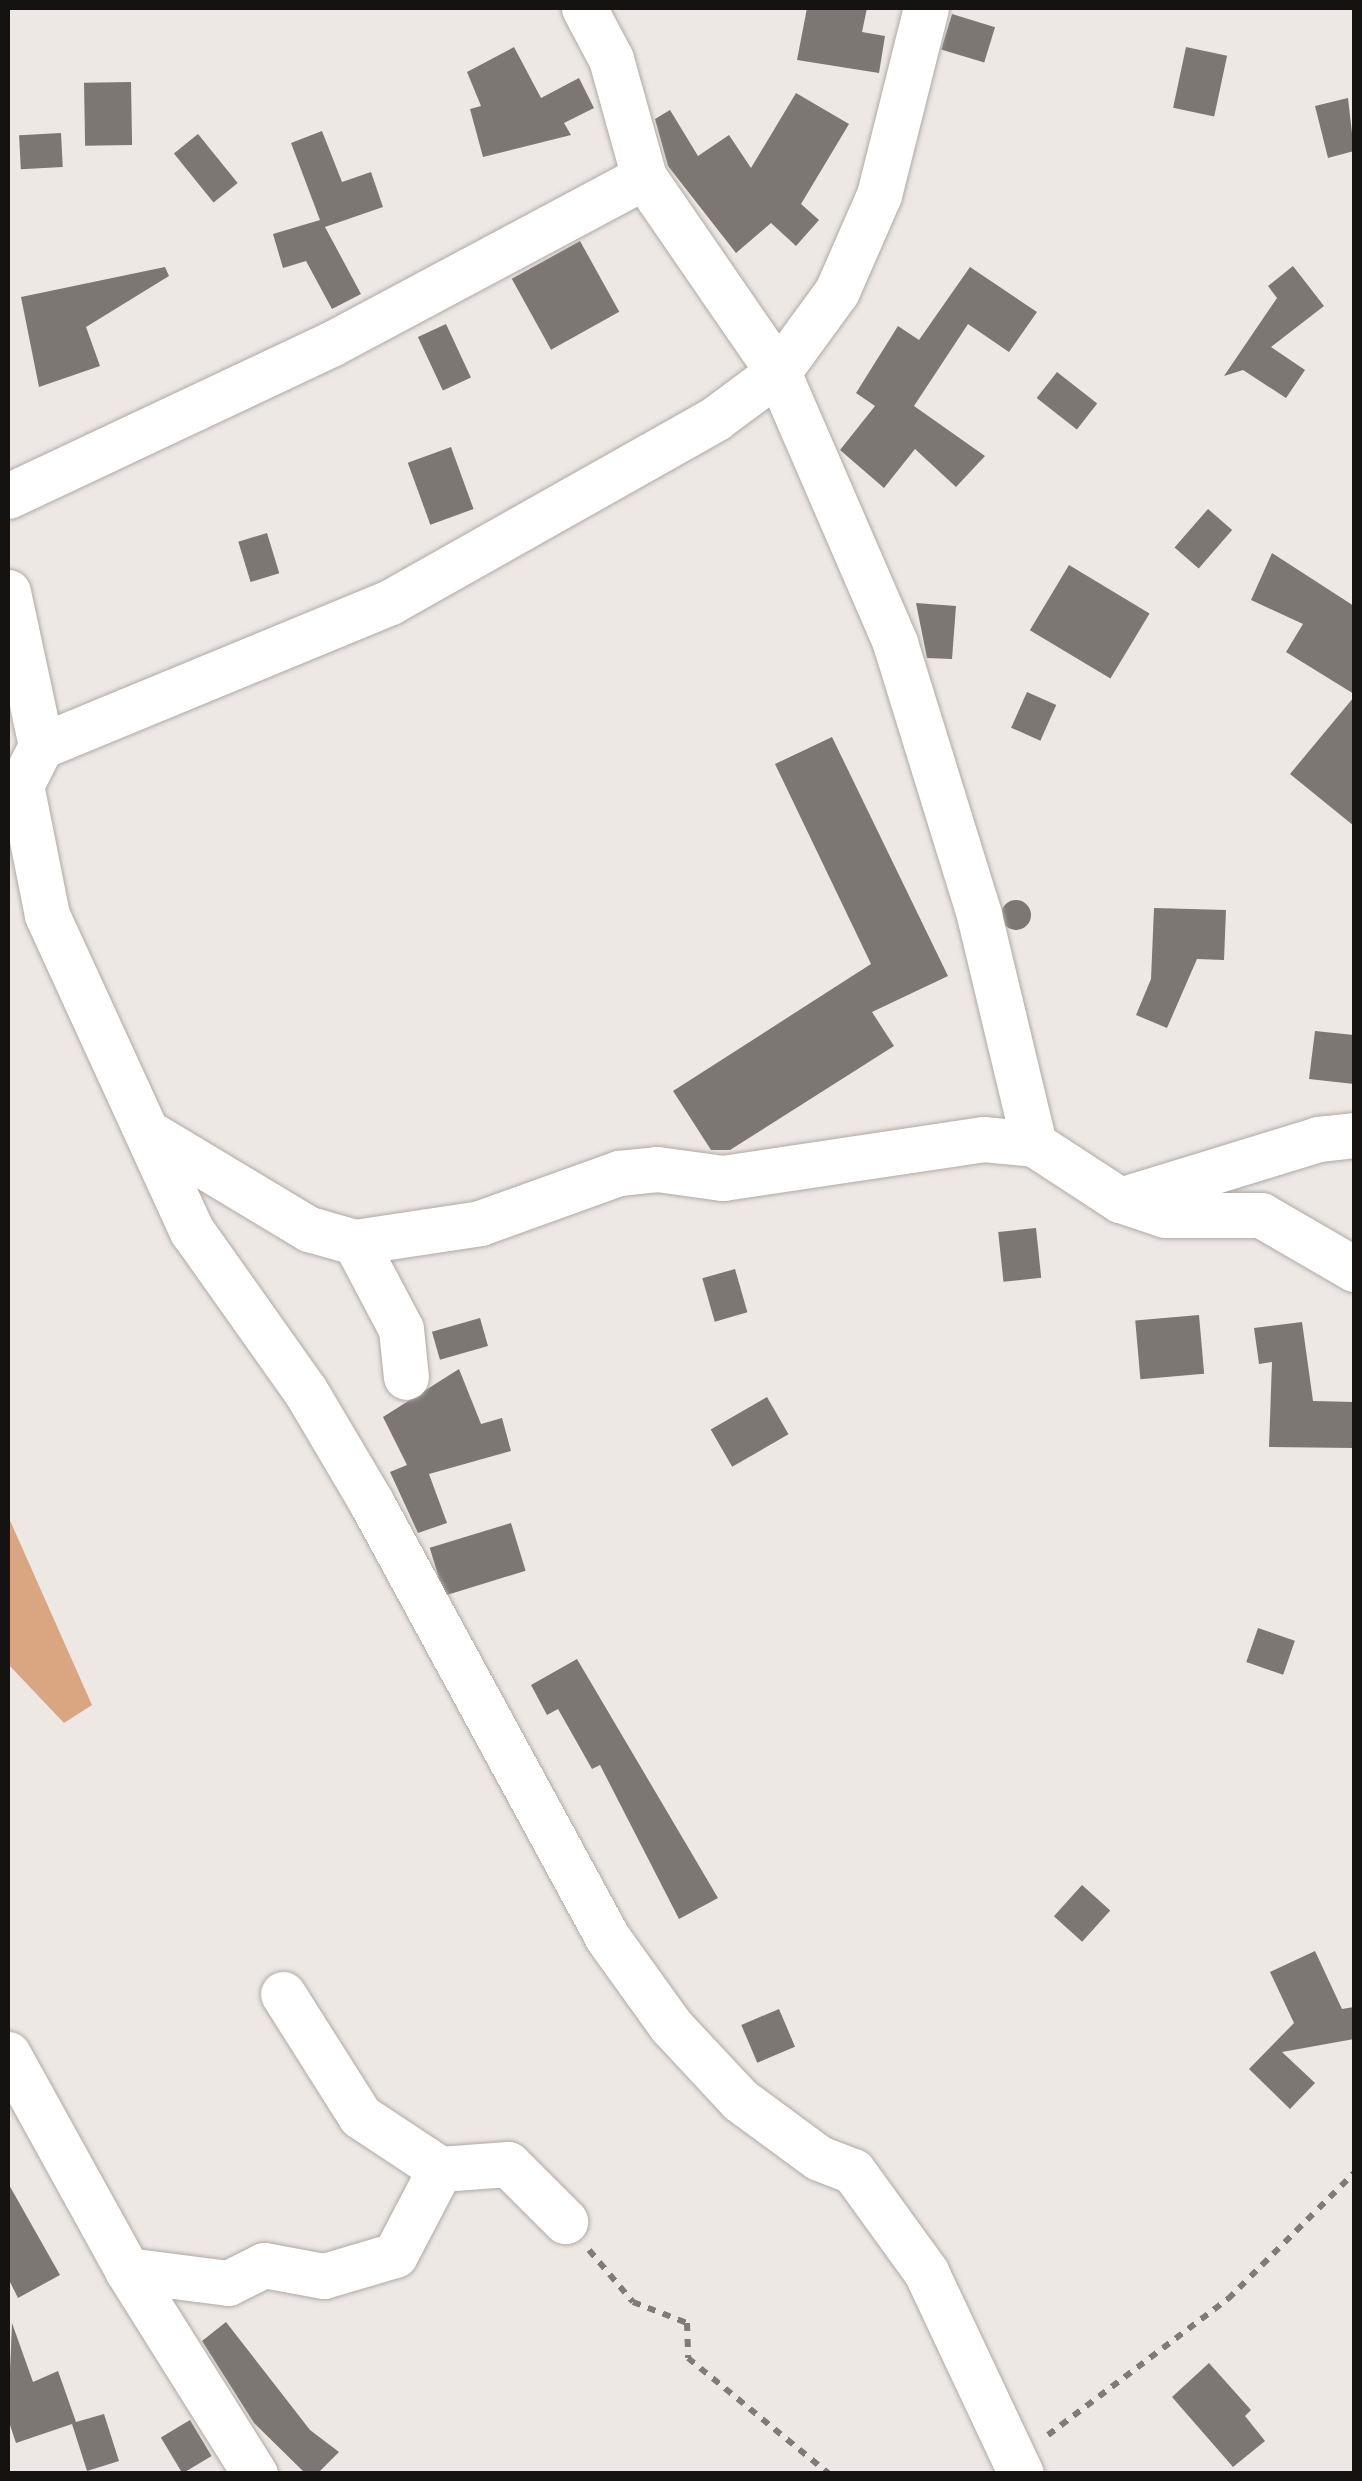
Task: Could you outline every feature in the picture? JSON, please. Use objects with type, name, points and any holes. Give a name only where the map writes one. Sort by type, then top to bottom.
[{"type":"street","points":[[584,8],[610,60],[644,177],[778,372],[895,643],[979,915],[1034,1144]]},
{"type":"street","points":[[23,771],[390,602],[716,418],[778,372],[837,291],[879,195],[926,8]]},
{"type":"street","points":[[8,496],[331,344],[644,177]]},
{"type":"street","points":[[8,592],[23,771],[47,915],[79,996],[154,1136],[192,1231],[371,1502],[607,1937],[671,2026],[740,2100],[820,2158],[852,2170],[926,2272],[1016,2468]]},
{"type":"street","points":[[154,1136],[309,1229],[355,1242],[480,1223],[619,1174],[657,1168],[723,1178],[983,1138],[1034,1144],[1120,1200],[1165,1215],[1260,1215],[1354,1269]]},
{"type":"street","points":[[1120,1200],[1318,1139],[1354,1136]]},
{"type":"street","points":[[355,1242],[401,1329],[406,1377]]},
{"type":"street","points":[[283,1994],[360,2116],[440,2169],[508,2164],[565,2221]]},
{"type":"street","points":[[8,2054],[127,2270],[255,2474]]},
{"type":"street","points":[[127,2270],[228,2282],[264,2266],[324,2276],[396,2255],[440,2169]]},
{"type":"path","points":[[1016,2468],[1228,2299],[1354,2173]]},
{"type":"path","points":[[565,2221],[633,2302],[687,2323],[688,2358],[829,2474]]},
{"type":"shaded area","points":[[8,1516],[92,1705],[64,1723],[8,1664]]},
{"type":"building","points":[[807,8],[867,8],[862,32],[885,36],[879,73],[797,60]]},
{"type":"building","points":[[952,14],[995,27],[984,63],[941,49]]},
{"type":"building","points":[[514,47],[541,98],[579,78],[594,108],[564,123],[571,135],[483,157],[470,109],[481,106],[467,72]]},
{"type":"building","points":[[1186,47],[1227,56],[1214,116],[1173,108]]},
{"type":"building","points":[[131,82],[132,145],[85,146],[84,83]]},
{"type":"building","points":[[796,93],[849,124],[801,204],[819,220],[796,246],[771,223],[736,253],[668,166],[655,119],[670,110],[698,156],[729,135],[751,168]]},
{"type":"building","points":[[1348,98],[1354,151],[1328,158],[1315,106]]},
{"type":"building","points":[[322,131],[342,182],[371,172],[383,207],[325,227],[361,294],[332,309],[306,261],[283,268],[273,234],[320,220],[291,143]]},
{"type":"building","points":[[61,133],[63,167],[21,169],[19,135]]},
{"type":"building","points":[[198,134],[238,183],[214,202],[174,154]]},
{"type":"building","points":[[580,241],[619,312],[551,350],[512,279]]},
{"type":"building","points":[[1293,266],[1324,306],[1271,347],[1305,370],[1286,398],[1243,370],[1224,376],[1277,298],[1268,286]]},
{"type":"building","points":[[165,267],[169,276],[86,327],[100,366],[39,387],[21,297]]},
{"type":"building","points":[[970,267],[1037,312],[1009,352],[968,324],[914,406],[985,456],[956,487],[915,449],[884,488],[840,450],[875,406],[856,393],[898,326],[919,340]]},
{"type":"building","points":[[446,324],[471,377],[443,391],[418,337]]},
{"type":"building","points":[[1057,372],[1097,403],[1077,429],[1037,398]]},
{"type":"building","points":[[451,447],[474,509],[430,525],[408,463]]},
{"type":"building","points":[[1208,509],[1232,530],[1199,568],[1175,547]]},
{"type":"building","points":[[267,533],[279,573],[251,582],[238,542]]},
{"type":"building","points":[[1272,553],[1354,606],[1354,694],[1286,652],[1303,624],[1251,600]]},
{"type":"building","points":[[1069,565],[1150,613],[1110,679],[1030,630]]},
{"type":"building","points":[[916,603],[956,606],[952,659],[927,658]]},
{"type":"building","points":[[1027,692],[1056,705],[1040,741],[1011,728]]},
{"type":"building","points":[[1354,697],[1354,826],[1290,774]]},
{"type":"building","points":[[832,737],[948,976],[872,1012],[894,1046],[730,1150],[711,1150],[673,1091],[871,964],[775,764]]},
{"type":"building","points":[[1016,900],[1030,909],[1031,915],[1022,929],[1016,930],[1002,921],[1001,915],[1010,901]]},
{"type":"building","points":[[1154,908],[1226,910],[1224,960],[1197,959],[1167,1028],[1136,1015],[1151,979]]},
{"type":"building","points":[[1315,1031],[1354,1035],[1354,1084],[1309,1079]]},
{"type":"building","points":[[1036,1228],[1041,1278],[1003,1282],[998,1232]]},
{"type":"building","points":[[735,1269],[747,1312],[715,1322],[702,1278]]},
{"type":"building","points":[[1199,1315],[1204,1374],[1140,1379],[1135,1321]]},
{"type":"building","points":[[480,1318],[488,1346],[440,1360],[432,1332]]},
{"type":"building","points":[[1302,1322],[1313,1401],[1354,1402],[1354,1448],[1269,1447],[1272,1362],[1259,1364],[1254,1328]]},
{"type":"building","points":[[459,1369],[481,1424],[502,1418],[511,1451],[429,1474],[447,1523],[418,1533],[390,1472],[407,1465],[383,1417]]},
{"type":"building","points":[[767,1397],[789,1434],[732,1467],[711,1430]]},
{"type":"building","points":[[511,1523],[526,1571],[444,1596],[430,1548]]},
{"type":"building","points":[[1258,1628],[1295,1641],[1283,1675],[1246,1662]]},
{"type":"building","points":[[577,1659],[718,1898],[679,1919],[600,1765],[592,1769],[558,1709],[547,1715],[531,1685]]},
{"type":"building","points":[[1082,1885],[1110,1910],[1082,1942],[1054,1916]]},
{"type":"building","points":[[1315,1951],[1342,2009],[1354,2007],[1354,2039],[1282,2052],[1315,2083],[1290,2109],[1249,2069],[1294,2023],[1270,1972]]},
{"type":"building","points":[[779,2009],[795,2047],[757,2063],[741,2025]]},
{"type":"building","points":[[8,2183],[60,2275],[18,2298],[8,2278]]},
{"type":"building","points":[[226,2322],[310,2430],[339,2452],[317,2474],[306,2474],[254,2423],[202,2341]]},
{"type":"building","points":[[12,2323],[33,2382],[58,2371],[76,2422],[104,2414],[119,2461],[87,2471],[72,2424],[16,2443],[8,2419]]},
{"type":"building","points":[[1209,2363],[1251,2410],[1245,2416],[1265,2441],[1233,2467],[1172,2397]]},
{"type":"building","points":[[190,2420],[212,2456],[182,2474],[161,2438]]}]
